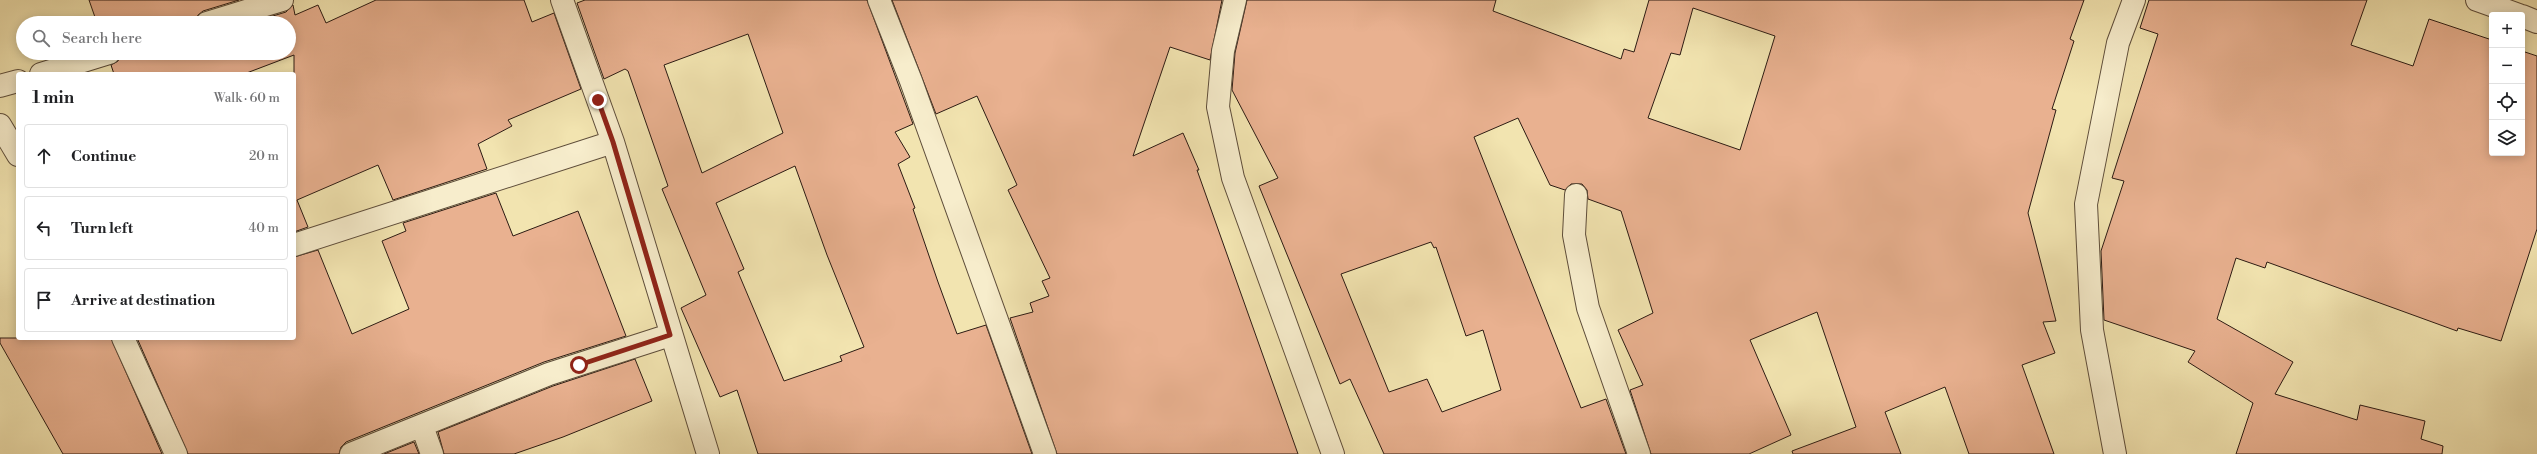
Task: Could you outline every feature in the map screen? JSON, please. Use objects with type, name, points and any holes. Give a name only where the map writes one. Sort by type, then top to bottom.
[{"type":"street","points":[[230,16],[282,0]]},
{"type":"street","points":[[562,0],[613,142],[670,335],[708,454]]},
{"type":"street","points":[[879,0],[911,81],[1045,454]]},
{"type":"street","points":[[1235,0],[1223,51],[1218,107],[1233,178],[1333,454]]},
{"type":"street","points":[[2115,454],[2092,330],[2086,204],[2118,43],[2134,0]]},
{"type":"street","points":[[2477,0],[2511,12]]},
{"type":"street","points":[[2525,17],[2537,22]]},
{"type":"street","points":[[48,72],[87,60]]},
{"type":"street","points":[[0,86],[16,82]]},
{"type":"street","points":[[0,125],[16,152]]},
{"type":"street","points":[[296,243],[613,142]]},
{"type":"street","points":[[1576,195],[1574,235],[1588,308],[1639,454]]},
{"type":"street","points":[[350,454],[549,374],[670,335]]},
{"type":"street","points":[[124,340],[176,454]]},
{"type":"street","points":[[422,426],[432,454]]},
{"type":"building","points":[[89,0],[239,0],[203,11],[198,16],[95,16]]},
{"type":"building","points":[[376,0],[524,0],[532,22],[554,13],[581,89],[508,120],[512,126],[478,144],[487,169],[393,200],[378,165],[297,200],[308,227],[296,231],[296,72],[294,72],[294,60],[296,60],[296,16],[273,16],[286,12],[293,5],[295,15],[318,5],[326,23]]},
{"type":"building","points":[[585,0],[867,0],[913,124],[895,132],[910,157],[898,164],[915,208],[913,209],[938,282],[957,334],[986,325],[1032,454],[758,454],[737,390],[720,397],[681,308],[706,295],[662,189],[668,186],[628,71],[625,69],[604,79],[577,3]],"holes":[[[748,34],[783,133],[702,173],[664,65]],[[795,166],[827,255],[864,347],[840,356],[842,361],[784,381],[738,272],[744,269],[716,203]]]},
{"type":"building","points":[[892,0],[1222,0],[1210,60],[1170,47],[1133,156],[1183,133],[1199,170],[1197,170],[1298,454],[1057,454],[1010,318],[1033,312],[1030,303],[1049,296],[1042,281],[1050,278],[1008,190],[1017,185],[977,96],[936,114]]},
{"type":"building","points":[[1247,0],[1496,0],[1493,11],[1621,59],[1624,49],[1634,52],[1649,0],[2084,0],[2070,39],[2074,41],[2052,109],[2056,110],[2028,213],[2056,321],[2043,322],[2055,353],[2022,365],[2054,454],[1969,454],[1945,387],[1885,412],[1901,454],[1793,454],[1792,451],[1856,427],[1817,312],[1750,340],[1791,435],[1749,454],[1651,454],[1630,390],[1643,385],[1618,330],[1653,313],[1621,211],[1588,199],[1587,190],[1582,184],[1571,184],[1565,190],[1550,185],[1518,118],[1474,137],[1581,408],[1606,399],[1626,454],[1384,454],[1350,379],[1340,384],[1259,186],[1278,178],[1232,90],[1235,53]],"holes":[[[1693,8],[1775,36],[1740,150],[1648,118],[1671,53],[1680,55]],[[1431,242],[1434,248],[1436,247],[1466,336],[1483,330],[1501,390],[1442,412],[1427,379],[1389,392],[1341,274]]]},
{"type":"building","points":[[2149,0],[2367,0],[2351,45],[2413,66],[2429,19],[2489,39],[2489,156],[2525,156],[2525,52],[2537,56],[2537,229],[2501,341],[2458,328],[2457,331],[2267,262],[2265,268],[2236,258],[2217,319],[2293,362],[2275,394],[2357,420],[2360,405],[2425,421],[2421,439],[2443,446],[2442,454],[2236,454],[2253,403],[2188,362],[2195,351],[2104,320],[2101,251],[2124,181],[2112,178],[2158,34],[2140,28]]},
{"type":"building","points":[[281,60],[249,72],[113,72],[111,65],[118,61]]},
{"type":"building","points":[[496,193],[513,236],[578,211],[626,336],[544,362],[346,442],[341,447],[339,454],[188,454],[138,340],[296,340],[296,256],[318,250],[352,334],[409,309],[382,241],[406,231],[403,223]]},
{"type":"building","points":[[0,338],[16,338],[16,340],[112,340],[162,454],[63,454],[0,343]]},
{"type":"building","points":[[635,359],[652,401],[563,437],[514,454],[444,454],[438,432],[553,386]]},
{"type":"building","points":[[414,442],[419,454],[384,454]]},
{"type":"route","points":[[579,365],[670,335],[613,142],[598,100]]}]
